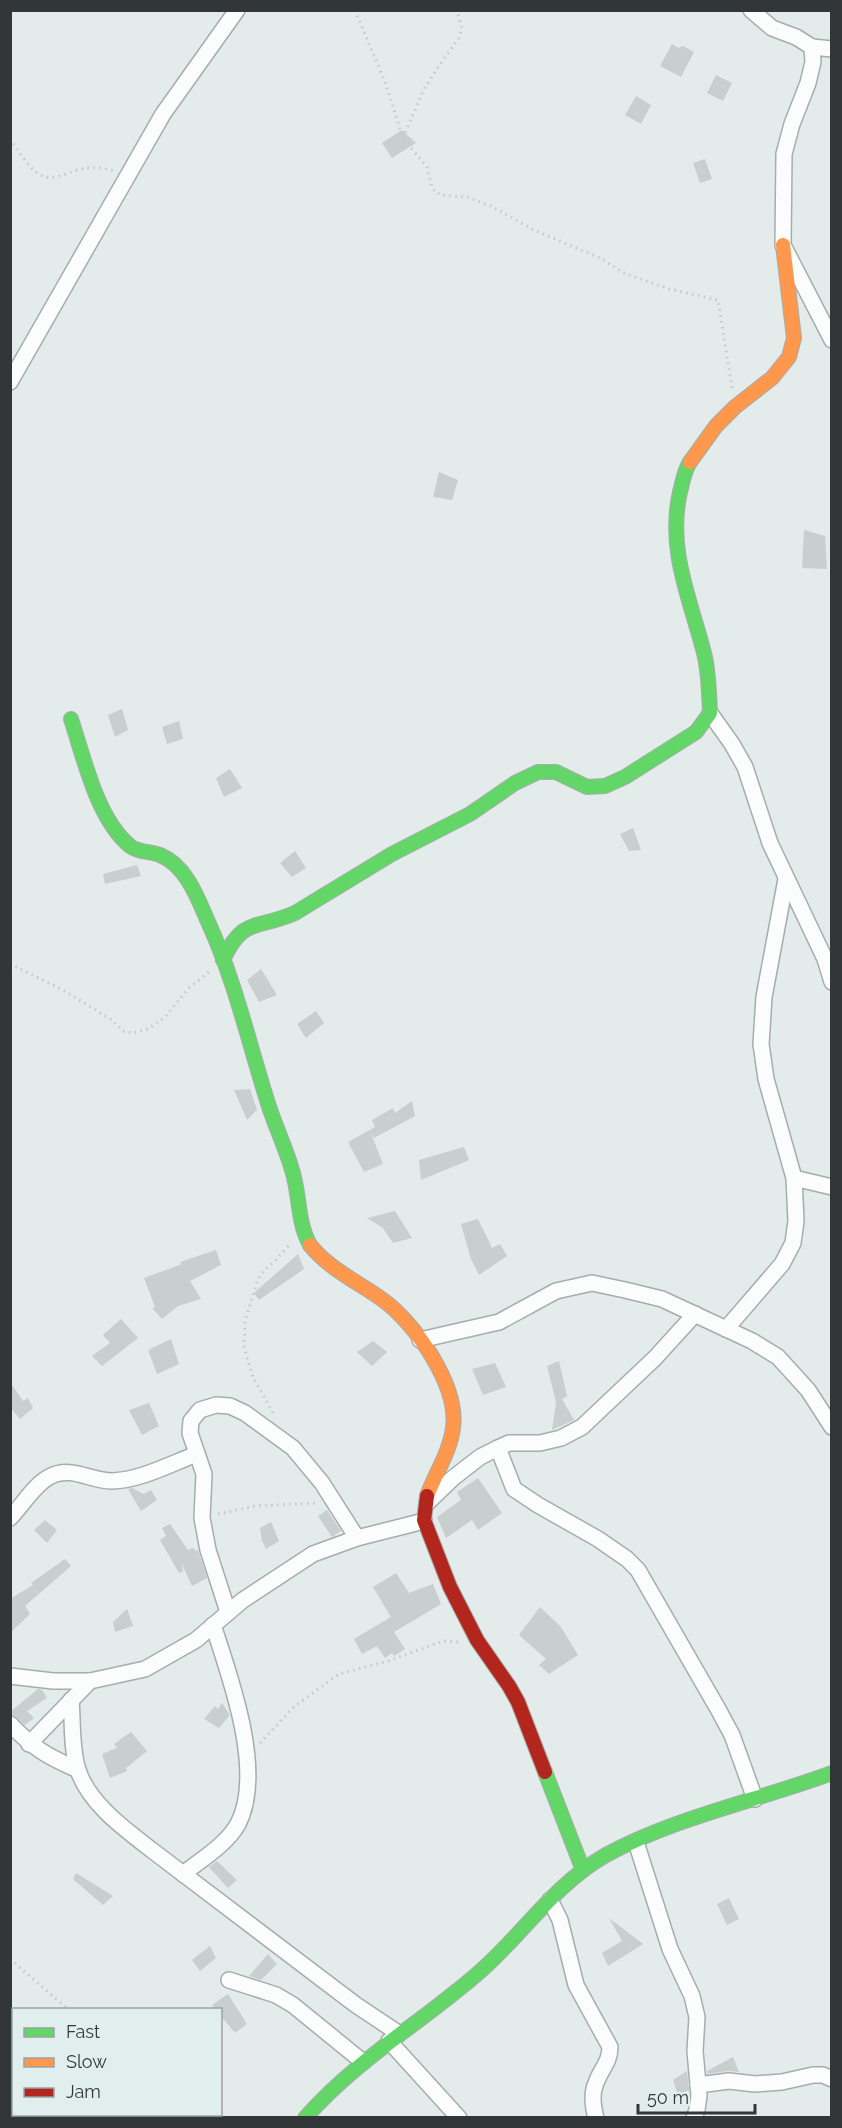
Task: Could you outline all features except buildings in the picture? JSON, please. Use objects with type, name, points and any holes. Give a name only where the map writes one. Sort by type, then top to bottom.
[{"type":"street","points":[[10,382],[163,114],[237,10]]},
{"type":"street","points":[[751,10],[772,28],[796,37],[812,48],[831,49]]},
{"type":"street","points":[[812,48],[813,62],[808,83],[792,124],[784,154],[783,244],[794,338],[789,357],[772,378],[735,407],[699,447],[687,468],[676,511],[675,548],[705,656],[710,713],[745,767],[770,843],[825,959],[831,982]]},
{"type":"street","points":[[783,244],[831,340]]},
{"type":"street","points":[[223,960],[230,943],[240,931],[251,925],[281,921],[392,854],[470,814],[515,783],[538,772],[556,772],[587,787],[605,786],[625,777],[681,743],[696,732],[710,713]]},
{"type":"street","points":[[72,719],[100,802],[128,844],[135,849],[160,855],[173,862],[183,872],[198,899],[223,960],[256,1057],[276,1128],[299,1194],[302,1221],[310,1244],[344,1276],[391,1306],[407,1321],[447,1388],[455,1412],[454,1431],[447,1452],[433,1480],[424,1514],[445,1576],[483,1650],[510,1688],[522,1713],[583,1870]]},
{"type":"street","points":[[726,1329],[782,1264],[793,1243],[796,1221],[794,1178],[766,1079],[760,1044],[764,997],[786,879]]},
{"type":"street","points":[[794,1178],[831,1187]]},
{"type":"street","points":[[420,1340],[499,1322],[556,1291],[592,1283],[662,1299],[778,1357],[808,1390],[831,1427]]},
{"type":"street","points":[[10,1676],[53,1681],[90,1681],[145,1669],[196,1640],[243,1600],[313,1554],[424,1514],[453,1478],[480,1457],[515,1443],[540,1443],[561,1438],[582,1427],[655,1358],[695,1314]]},
{"type":"street","points":[[228,1612],[208,1550],[202,1518],[204,1474],[190,1433],[191,1421],[200,1410],[216,1405],[230,1406],[245,1413],[293,1448],[334,1501],[357,1538]]},
{"type":"street","points":[[498,1448],[514,1489],[598,1539],[627,1559],[638,1570],[732,1735],[755,1799]]},
{"type":"street","points":[[10,1518],[48,1478],[62,1472],[75,1472],[111,1481],[137,1477],[197,1454]]},
{"type":"street","points":[[183,1874],[228,1838],[238,1822],[246,1796],[247,1758],[244,1732],[234,1691],[213,1625]]},
{"type":"street","points":[[29,1744],[90,1681]]},
{"type":"street","points":[[71,1700],[78,1770],[99,1804],[183,1874],[356,2005],[394,2037],[459,2118]]},
{"type":"street","points":[[10,1724],[29,1744],[78,1770]]},
{"type":"street","points":[[305,2118],[316,2104],[363,2062],[469,1981],[583,1870],[658,1832],[831,1773]]},
{"type":"street","points":[[636,1842],[670,1949],[692,1996],[697,2017],[695,2051],[698,2085],[697,2110],[693,2118]]},
{"type":"street","points":[[550,1900],[560,1920],[576,1985],[610,2046],[606,2067],[596,2083],[593,2107],[596,2118]]},
{"type":"street","points":[[229,1980],[276,1995],[293,2005],[363,2062]]},
{"type":"street","points":[[698,2085],[729,2081],[755,2084],[782,2082],[813,2075],[824,2075],[831,2079]]},
{"type":"path","points":[[355,10],[385,82],[403,138],[427,167],[432,188],[440,195],[466,198],[491,206],[534,230],[600,258],[624,273],[669,289],[718,300],[735,407]]},
{"type":"path","points":[[403,138],[423,91],[459,38],[462,29],[457,10]]},
{"type":"path","points":[[10,139],[39,174],[47,178],[84,168],[100,168],[128,176]]},
{"type":"path","points":[[10,964],[63,990],[112,1020],[123,1031],[133,1033],[148,1029],[165,1017],[189,988],[223,960]]},
{"type":"path","points":[[277,1420],[253,1377],[244,1347],[245,1321],[258,1279],[294,1239],[302,1221]]},
{"type":"path","points":[[202,1518],[255,1506],[274,1504],[292,1506],[334,1501]]},
{"type":"path","points":[[247,1758],[295,1706],[339,1674],[443,1641],[462,1642],[483,1650]]},
{"type":"path","points":[[10,1959],[67,2008]]},
{"type":"traffic: fast","points":[[223,960],[237,936],[245,930],[295,913],[392,854],[470,814],[515,783],[538,772],[556,772],[587,787],[605,786],[625,777],[696,732],[710,713],[708,675],[682,574],[676,534],[680,492],[690,462]]},
{"type":"traffic: fast","points":[[71,719],[93,787],[109,820],[130,846],[160,855],[178,867],[191,884],[201,904],[226,966],[269,1106],[295,1179],[303,1227],[310,1245]]},
{"type":"traffic: fast","points":[[545,1772],[583,1870]]},
{"type":"traffic: fast","points":[[305,2118],[366,2060],[476,1975],[553,1896],[587,1867],[606,1855],[659,1830],[832,1773]]},
{"type":"traffic: slow","points":[[690,462],[716,426],[735,407],[772,378],[789,357],[794,338],[783,245]]},
{"type":"traffic: slow","points":[[310,1245],[335,1268],[395,1310],[421,1340],[442,1375],[453,1411],[453,1428],[446,1454],[427,1496]]},
{"type":"traffic: jam","points":[[427,1496],[424,1520],[450,1587],[477,1640],[518,1702],[545,1772]]}]
